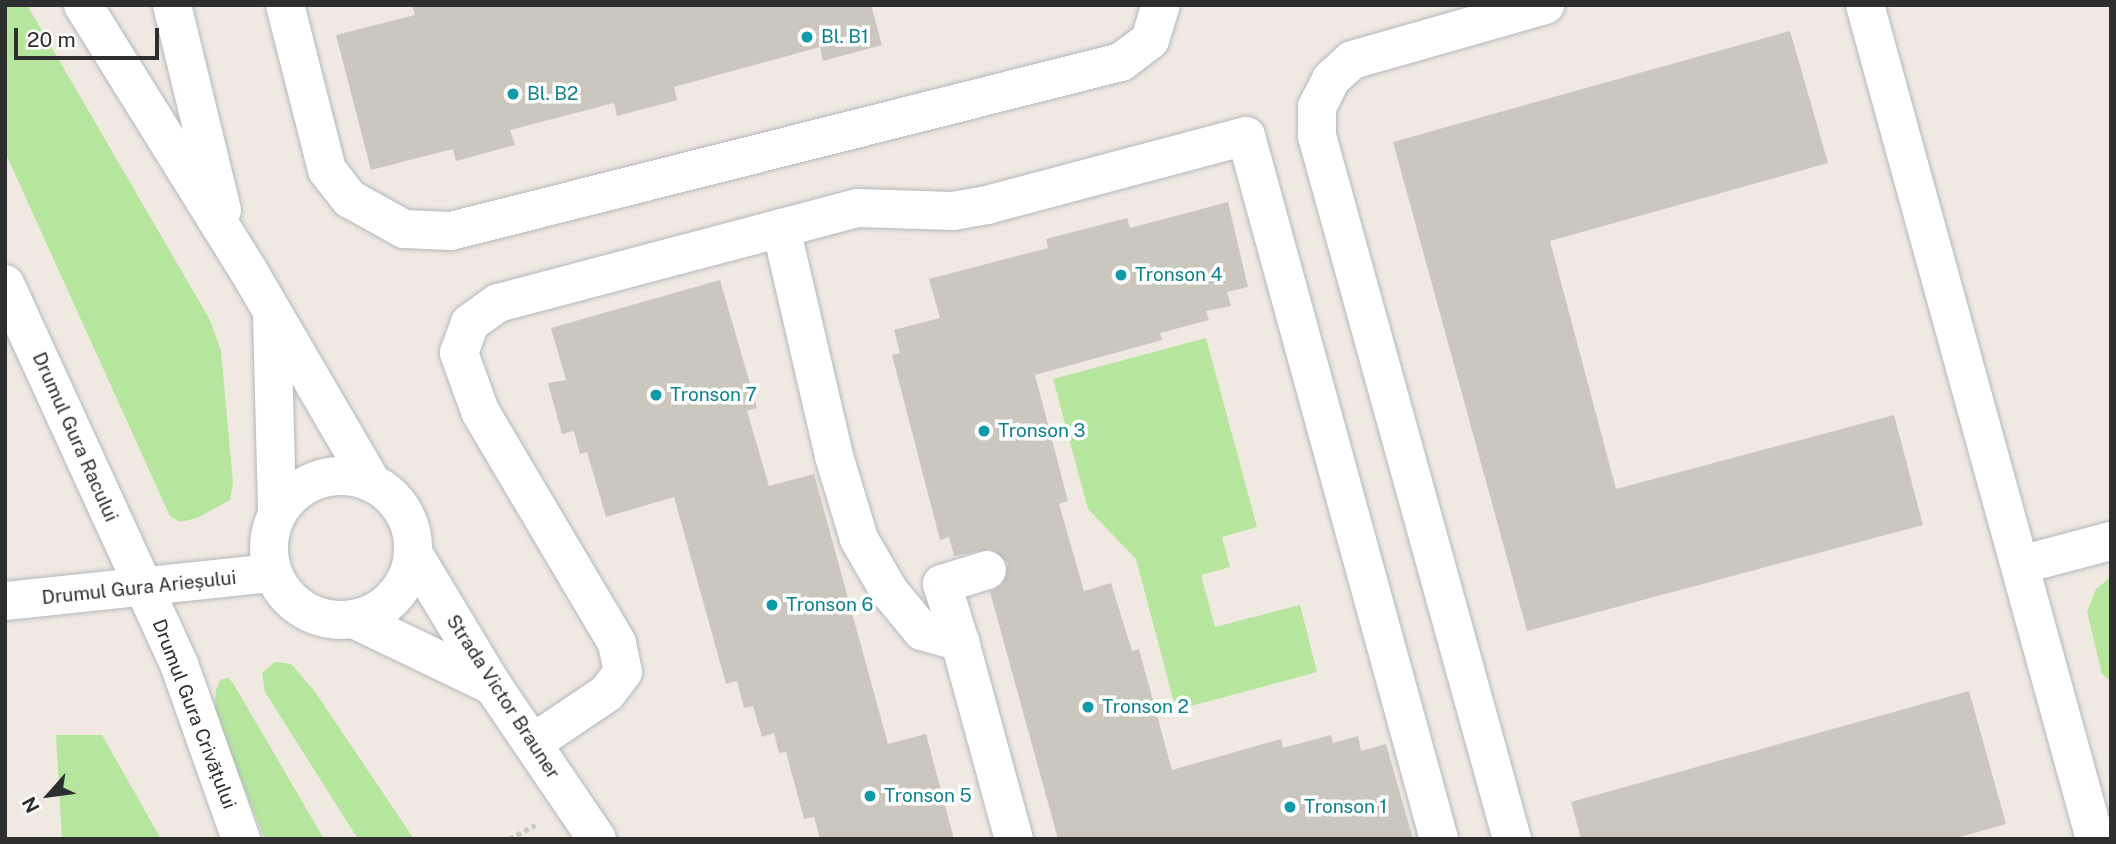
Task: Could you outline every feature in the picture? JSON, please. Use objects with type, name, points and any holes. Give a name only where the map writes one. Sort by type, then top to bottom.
[{"type":"street","points":[[83,5],[229,239],[372,483],[403,512],[412,554],[407,576],[395,596],[377,610],[354,618]]},
{"type":"street","points":[[172,5],[229,239]]},
{"type":"street","points":[[285,5],[327,170],[350,199],[404,229],[451,231],[1121,62],[1150,40],[1161,5]]},
{"type":"street","points":[[1511,839],[1317,136],[1317,107],[1331,79],[1352,60],[1545,5]]},
{"type":"street","points":[[1865,5],[2095,839]]},
{"type":"street","points":[[533,743],[607,693],[623,672],[617,643],[480,411],[459,353],[470,323],[498,303],[858,208],[953,211],[987,205],[1246,136],[1439,839]]},
{"type":"street","points":[[781,228],[834,456],[859,540],[889,591],[922,631],[960,642]]},
{"type":"street","name":"Drumul Gura Racului","points":[[5,284],[144,589]]},
{"type":"street","points":[[272,311],[277,513],[268,549],[273,573],[293,602],[312,614],[354,618],[493,686]]},
{"type":"street","points":[[277,513],[291,495],[329,476],[372,483]]},
{"type":"street","points":[[2020,565],[2111,541]]},
{"type":"street","name":"Strada Victor Brauner","points":[[412,554],[493,686],[597,839]]},
{"type":"street","points":[[987,570],[942,584],[1014,839]]},
{"type":"street","name":"Drumul Gura Arieșului","points":[[5,601],[144,589],[273,573]]},
{"type":"street","name":"Drumul Gura Crivățului","points":[[144,589],[178,664],[241,839]]},
{"type":"path","points":[[509,839],[539,823]]},
{"type":"green space","points":[[5,5],[27,5],[210,320],[221,351],[233,483],[230,500],[197,518],[180,522],[170,516],[5,152]]},
{"type":"green space","points":[[1206,338],[1257,527],[1222,537],[1230,567],[1201,575],[1215,627],[1300,605],[1317,672],[1176,710],[1136,559],[1088,509],[1053,379]]},
{"type":"green space","points":[[2111,577],[2111,681],[2102,674],[2087,612],[2096,589]]},
{"type":"green space","points":[[275,662],[291,664],[313,689],[414,839],[358,839],[265,692],[262,673]]},
{"type":"green space","points":[[228,678],[324,839],[265,839],[214,714],[216,690],[221,679]]},
{"type":"green space","points":[[56,735],[102,735],[161,839],[62,839]]},
{"type":"building","name":"Bl. B2","points":[[412,5],[871,5],[882,45],[823,61],[820,47],[674,87],[677,100],[617,116],[614,103],[510,130],[515,145],[456,161],[453,149],[371,170],[336,35],[415,15]]},
{"type":"building","points":[[1790,31],[1828,163],[1550,241],[1616,489],[1894,415],[1923,525],[1527,631],[1393,142]]},
{"type":"building","points":[[1228,202],[1248,287],[1227,292],[1231,306],[1206,311],[1209,320],[1160,333],[1162,340],[1035,375],[1068,501],[1059,504],[1084,591],[1111,583],[1132,651],[1139,649],[1172,770],[1281,739],[1283,748],[1331,735],[1333,743],[1358,736],[1361,751],[1386,744],[1413,839],[1058,839],[990,592],[1003,584],[1008,563],[991,549],[954,556],[949,537],[940,540],[892,355],[900,353],[894,330],[940,318],[929,279],[1048,248],[1046,239],[1127,218],[1130,228]]},
{"type":"building","points":[[720,280],[757,408],[747,411],[769,486],[814,474],[888,744],[926,734],[954,839],[820,839],[814,817],[804,819],[786,752],[779,753],[774,733],[762,737],[753,706],[744,708],[737,681],[726,684],[674,497],[606,517],[587,452],[580,454],[574,431],[562,434],[548,383],[566,380],[551,328]]},
{"type":"building","points":[[1969,691],[2006,824],[1953,839],[1581,839],[1571,802]]},
{"type":"place","name":"Bl. B1","points":[[807,37]]},
{"type":"place","name":"Bl. B2","points":[[513,94]]},
{"type":"place","name":"Tronson 4","points":[[1121,275]]},
{"type":"place","name":"Tronson 7","points":[[656,395]]},
{"type":"place","name":"Tronson 3","points":[[984,431]]},
{"type":"place","name":"Tronson 6","points":[[772,605]]},
{"type":"place","name":"Tronson 2","points":[[1088,707]]},
{"type":"place","name":"Tronson 5","points":[[870,796]]},
{"type":"place","name":"Tronson 1","points":[[1290,807]]}]
